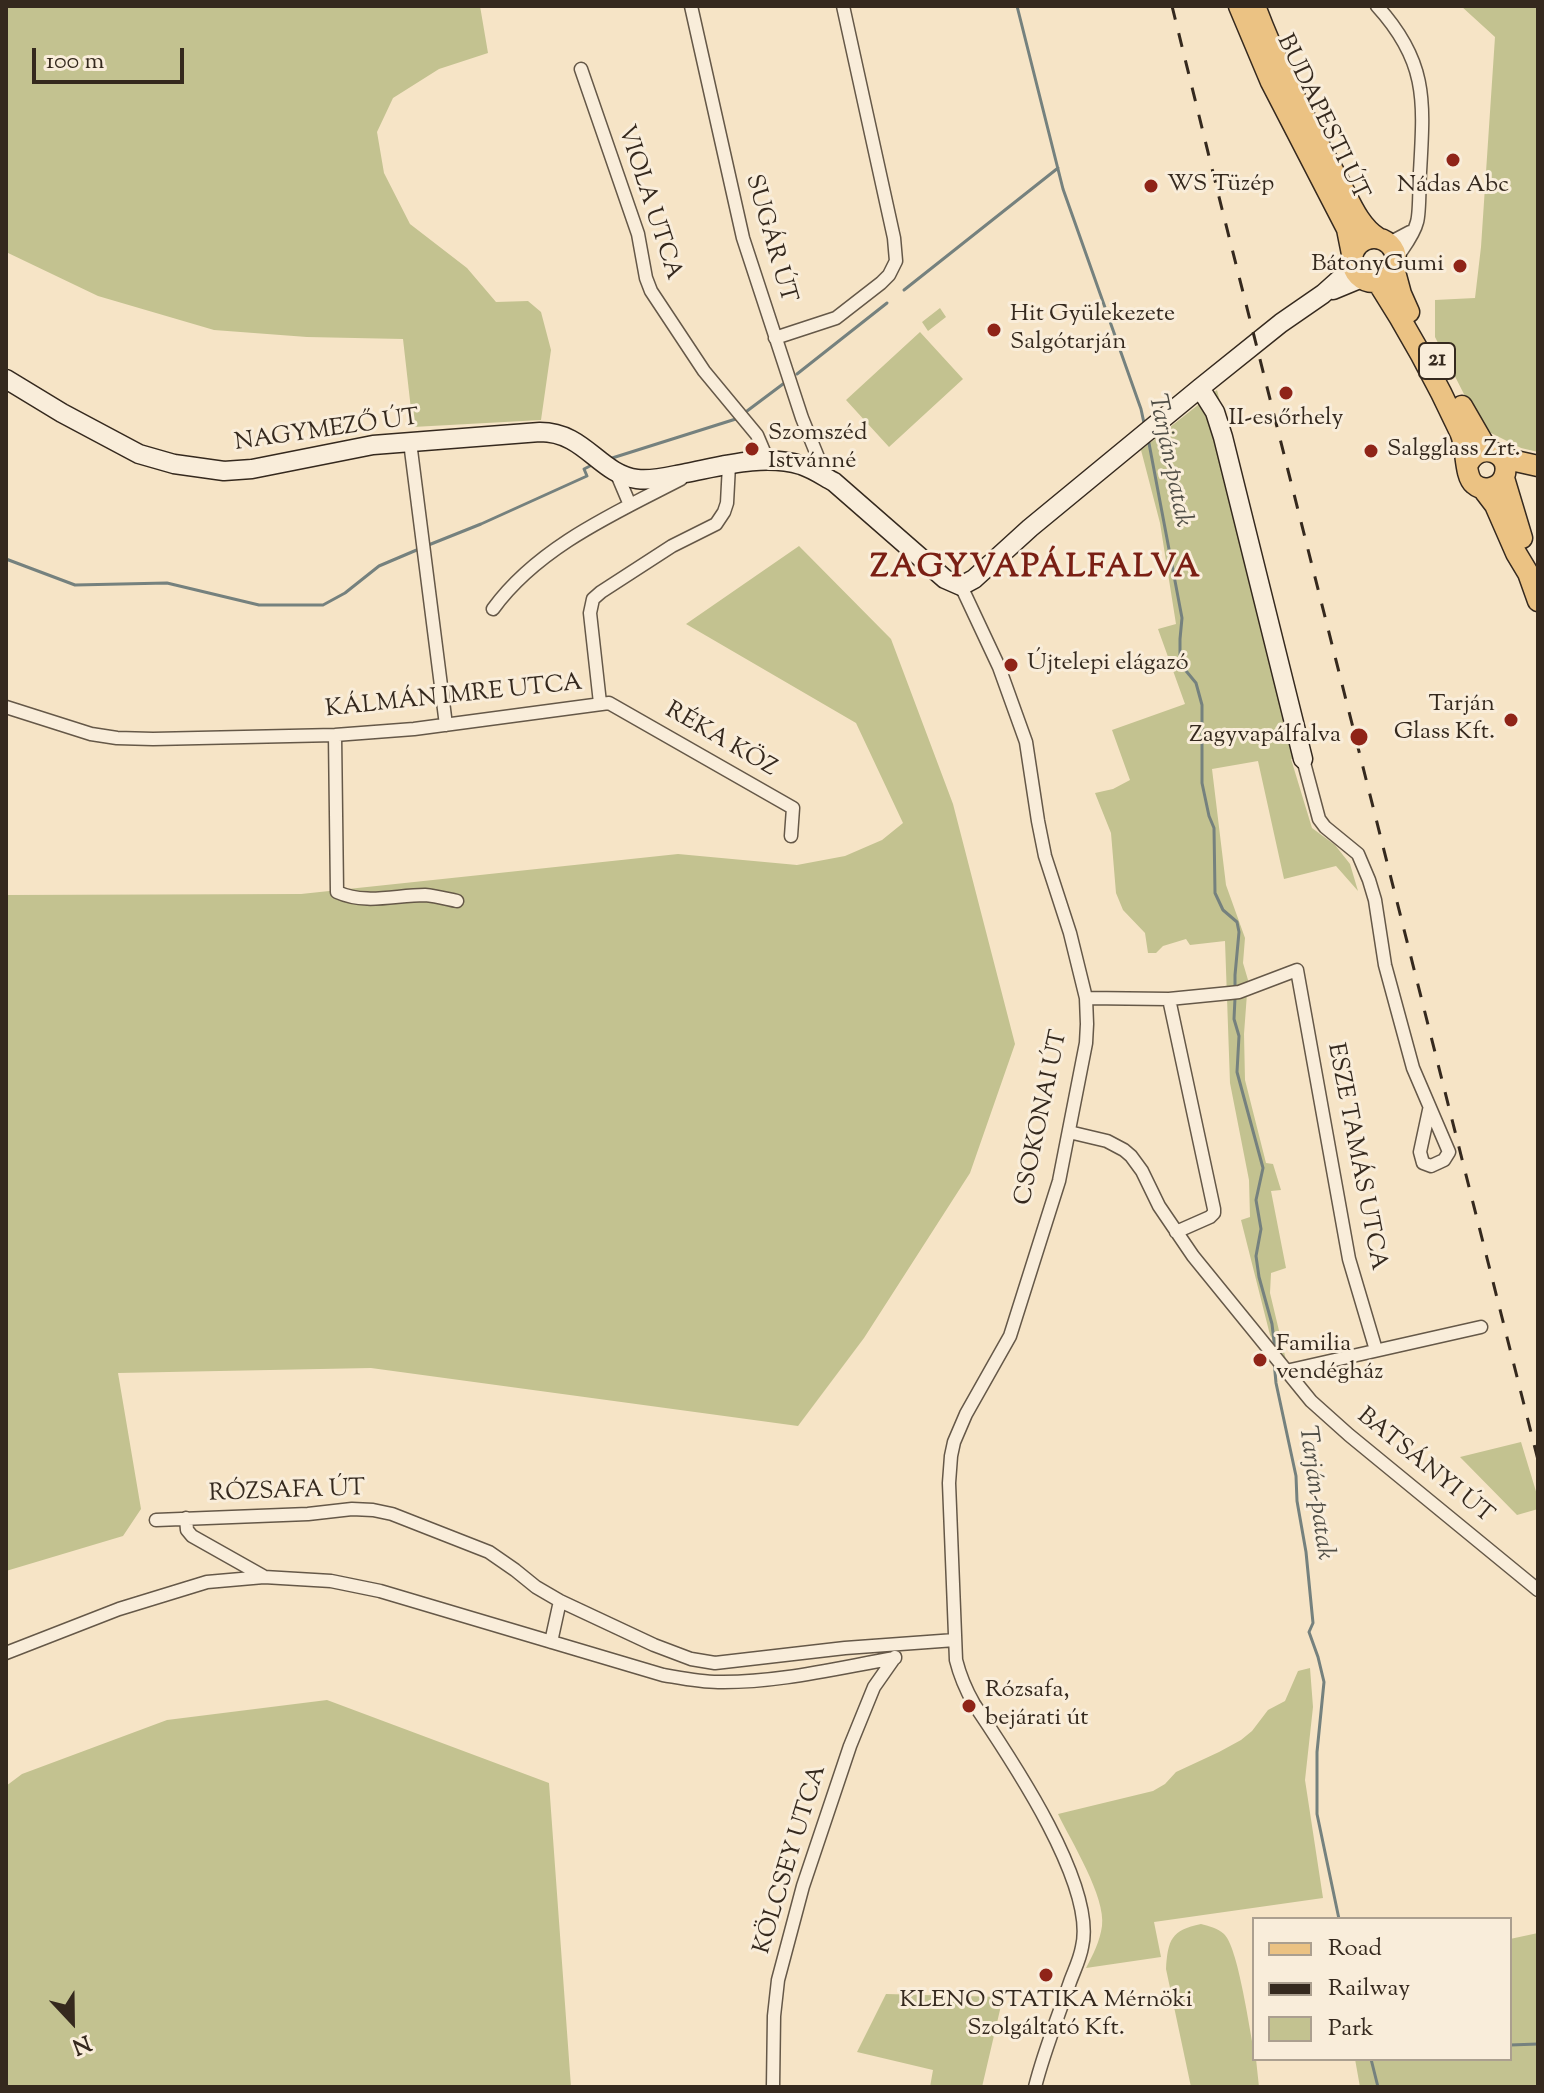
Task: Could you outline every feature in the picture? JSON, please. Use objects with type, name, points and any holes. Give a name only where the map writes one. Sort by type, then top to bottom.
[{"type":"main road","name":"BUDAPESTI ÚT","points":[[1239,6],[1271,82],[1347,229],[1352,257]]},
{"type":"main road","name":"BUDAPESTI ÚT","points":[[1255,6],[1321,149],[1359,218],[1389,252],[1407,308],[1500,465],[1527,551],[1528,573]]},
{"type":"main road","points":[[961,586],[974,579],[1030,528],[1200,388],[1281,323],[1323,294],[1342,277],[1360,242],[1369,238],[1389,252],[1389,275],[1323,294]]},
{"type":"main road","name":"21","points":[[1352,257],[1354,270],[1370,280],[1396,311],[1462,436],[1471,482],[1482,488]]},
{"type":"main road","name":"NAGYMEZŐ ÚT","points":[[6,379],[127,449],[151,458],[224,471],[252,469],[373,445],[552,432],[574,440],[616,472],[634,479],[768,461],[800,465],[826,477],[945,579],[961,586]]},
{"type":"main road","points":[[1200,388],[1215,412],[1223,437],[1303,759]]},
{"type":"main road","points":[[1468,464],[1476,454],[1500,465],[1538,467]]},
{"type":"main road","points":[[1482,488],[1493,488],[1499,484],[1500,465]]},
{"type":"main road","name":"BUDAPESTI ÚT","points":[[1482,488],[1495,505],[1538,601]]},
{"type":"street","name":"SUGÁR ÚT","points":[[691,6],[743,238],[793,390],[826,477]]},
{"type":"street","points":[[775,338],[843,314],[889,275],[896,261],[894,238],[843,6]]},
{"type":"street","points":[[1377,6],[1399,34],[1411,58],[1422,98],[1418,221],[1413,230],[1389,252]]},
{"type":"street","name":"VIOLA UTCA","points":[[581,69],[638,234],[651,291],[704,371],[757,435],[768,461]]},
{"type":"street","points":[[1389,252],[1393,241],[1413,230]]},
{"type":"street","points":[[410,442],[446,725]]},
{"type":"street","name":"KÁLMÁN IMRE UTCA","points":[[6,707],[91,734],[117,738],[335,735],[414,729],[600,703],[590,613],[593,599],[672,546],[716,524],[727,503],[729,465]]},
{"type":"street","name":"NAGYMEZŐ ÚT","points":[[616,472],[630,505]]},
{"type":"street","name":"NAGYMEZŐ ÚT","points":[[493,609],[535,565],[576,537],[695,472]]},
{"type":"street","name":"CSOKONAI ÚT","points":[[961,586],[999,667],[1023,732],[1045,856],[1070,933],[1086,998],[1086,1043],[1059,1181],[1016,1320],[1005,1347],[966,1414],[951,1456],[949,1483],[959,1672],[966,1691],[1032,1795],[1068,1867],[1084,1920],[1082,1947],[1035,2087]]},
{"type":"street","name":"RÉKA KÖZ","points":[[600,703],[609,703],[793,808],[791,836]]},
{"type":"street","points":[[335,735],[337,892],[377,900],[427,895],[457,901]]},
{"type":"street","points":[[1303,759],[1319,819],[1358,854],[1369,880],[1385,965],[1413,1068],[1429,1110]]},
{"type":"street","name":"ESZE TAMÁS UTCA","points":[[1169,999],[1234,992],[1297,970],[1349,1259],[1376,1350]]},
{"type":"street","points":[[1086,998],[1169,999],[1214,1209],[1210,1217],[1176,1232]]},
{"type":"street","name":"BATSÁNYI ÚT","points":[[1069,1132],[1107,1141],[1131,1156],[1176,1232],[1311,1401],[1538,1590]]},
{"type":"street","points":[[1282,1367],[1481,1327]]},
{"type":"street","name":"RÓZSAFA ÚT","points":[[156,1520],[308,1514],[352,1509],[392,1514],[489,1552],[560,1601],[654,1645],[691,1659],[715,1663],[955,1640]]},
{"type":"street","name":"RÓZSAFA ÚT","points":[[186,1518],[187,1530],[192,1536],[264,1577]]},
{"type":"street","name":"RÓZSAFA ÚT","points":[[6,1653],[119,1609],[207,1582],[264,1577],[331,1581],[380,1591],[663,1675],[716,1682],[757,1681],[895,1658]]},
{"type":"street","points":[[551,1642],[560,1601]]},
{"type":"street","points":[[895,1658],[899,1644]]},
{"type":"street","name":"KÖLCSEY UTCA","points":[[773,2087],[778,1980],[803,1886],[850,1746],[874,1687],[895,1658]]},
{"type":"green space","points":[[6,6],[480,6],[488,53],[439,69],[393,98],[377,132],[384,173],[410,224],[467,268],[496,302],[528,301],[541,312],[551,350],[541,420],[413,427],[403,339],[307,337],[214,330],[98,296],[6,252]]},
{"type":"green space","points":[[1461,6],[1538,6],[1538,452],[1521,448],[1491,433],[1469,404],[1435,337],[1435,300],[1475,298],[1481,247],[1495,37]]},
{"type":"green space","points":[[940,308],[946,317],[928,331],[922,322]]},
{"type":"green space","points":[[920,332],[963,379],[889,447],[846,400]]},
{"type":"green space","points":[[1217,390],[1311,756],[1291,759],[1312,828],[1335,845],[1350,864],[1358,891],[1336,866],[1284,879],[1258,761],[1212,769],[1226,885],[1245,938],[1243,963],[1248,980],[1245,1080],[1266,1163],[1273,1164],[1281,1190],[1271,1191],[1286,1268],[1271,1273],[1270,1293],[1286,1360],[1270,1335],[1241,1220],[1250,1217],[1249,1180],[1230,1083],[1225,941],[1190,945],[1186,939],[1163,946],[1156,953],[1148,953],[1145,933],[1123,910],[1116,893],[1111,833],[1095,793],[1113,789],[1130,780],[1112,730],[1185,704],[1158,629],[1176,624],[1160,523],[1141,450]]},
{"type":"green space","points":[[799,546],[891,639],[953,804],[1015,1044],[970,1173],[864,1338],[798,1426],[371,1368],[118,1373],[141,1509],[123,1536],[6,1571],[6,895],[301,894],[678,854],[797,865],[845,856],[882,840],[903,823],[856,723],[686,624]]},
{"type":"green space","points":[[1521,1442],[1538,1498],[1538,1509],[1517,1515],[1460,1457]]},
{"type":"green space","points":[[1310,1668],[1313,1707],[1305,1780],[1323,1898],[1154,1922],[1161,1957],[1086,1968],[1100,1937],[1102,1914],[1093,1885],[1058,1814],[1153,1791],[1176,1772],[1241,1740],[1268,1710],[1285,1701],[1298,1671]]},
{"type":"green space","points":[[327,1700],[549,1783],[571,2087],[6,2087],[6,1786],[22,1774],[167,1720]]},
{"type":"green space","points":[[1201,1924],[1224,1934],[1229,1942],[1246,2007],[1252,2039],[1252,2061],[1256,2061],[1259,2087],[1191,2087],[1166,1969],[1170,1944],[1183,1929]]},
{"type":"green space","points":[[1538,1933],[1538,2087],[1360,2087],[1355,2061],[1512,2061],[1512,1939]]},
{"type":"green space","points":[[886,1994],[1003,1997],[982,2087],[930,2087],[933,2070],[857,2052]]},
{"type":"waterway","name":"Tarján-patak","points":[[1017,6],[1063,189],[1144,423]]},
{"type":"waterway","points":[[904,290],[1058,168]]},
{"type":"waterway","points":[[797,374],[887,303]]},
{"type":"waterway","points":[[747,411],[783,384]]},
{"type":"waterway","points":[[609,459],[739,418]]},
{"type":"waterway","name":"Tarján-patak","points":[[1148,438],[1182,618],[1180,658],[1182,666],[1196,683],[1202,705],[1202,783],[1214,828],[1215,893],[1223,910],[1237,922],[1239,932],[1235,990]]},
{"type":"waterway","points":[[426,546],[587,476],[584,469],[590,466]]},
{"type":"waterway","points":[[6,559],[75,585],[167,583],[259,605],[323,605],[345,593],[379,566],[419,549]]},
{"type":"waterway","name":"Tarján-patak","points":[[1235,998],[1234,1019],[1239,1036],[1237,1072],[1263,1168],[1256,1200],[1261,1229],[1256,1256],[1275,1350]]},
{"type":"waterway","name":"Tarján-patak","points":[[1274,1361],[1296,1476],[1306,1552],[1313,1623],[1309,1632],[1324,1682],[1317,1752],[1317,1814],[1339,1917]]},
{"type":"waterway","points":[[1512,2045],[1538,2044]]},
{"type":"waterway","name":"Tarján-patak","points":[[1372,2061],[1378,2087]]},
{"type":"railway","points":[[1172,6],[1538,1460]]},
{"type":"place","name":"Nádas Abc","points":[[1453,160]]},
{"type":"place","name":"WS Tüzép","points":[[1151,186]]},
{"type":"place","name":"BátonyGumi","points":[[1460,266]]},
{"type":"place","name":"Hit Gyülekezete Salgótarján","points":[[994,330]]},
{"type":"place","name":"II-es őrhely","points":[[1286,393]]},
{"type":"place","name":"Szomszéd Istvánné","points":[[752,449]]},
{"type":"place","name":"Salgglass Zrt.","points":[[1371,451]]},
{"type":"place","name":"Újtelepi elágazó","points":[[1011,665]]},
{"type":"place","name":"Tarján Glass Kft.","points":[[1511,720]]},
{"type":"place","name":"Zagyvapálfalva","points":[[1359,737]]},
{"type":"place","name":"Familia vendégház","points":[[1260,1360]]},
{"type":"place","name":"Rózsafa, bejárati út","points":[[969,1706]]},
{"type":"place","name":"KLENO STATIKA Mérnöki Szolgáltató Kft.","points":[[1046,1975]]},
{"type":"district","name":"ZAGYVAPÁLFALVA","points":[[1036,571]]}]
